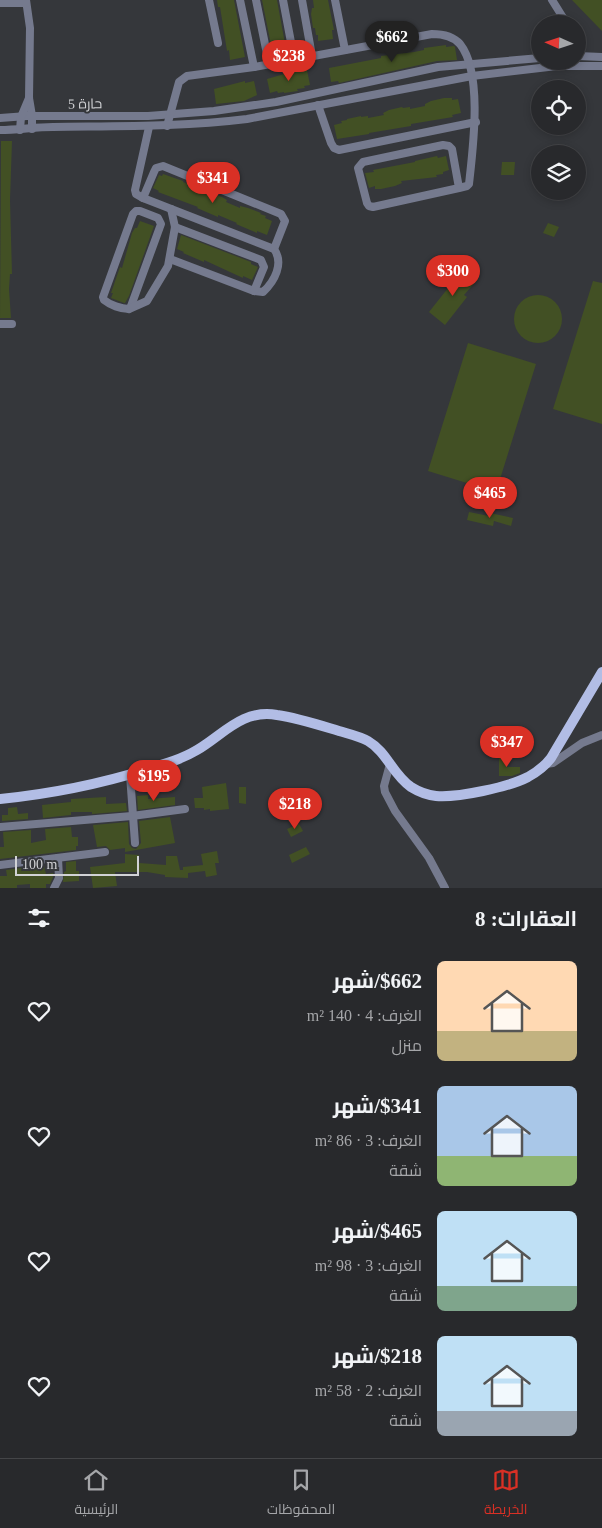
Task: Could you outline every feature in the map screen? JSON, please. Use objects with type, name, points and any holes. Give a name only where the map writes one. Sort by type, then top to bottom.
[{"type":"main road","points":[[0,799],[54,792],[130,775],[188,755],[235,722],[261,714],[279,715],[314,723],[361,738],[375,746],[400,777],[412,788],[428,795],[437,796],[485,790],[518,781],[533,774],[546,764],[602,672]]},
{"type":"street","points":[[209,0],[218,43]]},
{"type":"street","points":[[240,0],[254,67]]},
{"type":"street","points":[[256,0],[267,54],[273,57],[312,56],[432,34],[450,37],[459,44],[469,63],[472,76],[476,122],[469,184],[459,188],[373,207],[369,206],[358,168],[363,162],[443,145],[452,149],[459,188]]},
{"type":"street","points":[[283,0],[294,56]]},
{"type":"street","points":[[302,0],[312,56]]},
{"type":"street","points":[[335,0],[345,50]]},
{"type":"street","points":[[552,0],[561,15]]},
{"type":"street","points":[[0,3],[26,1],[30,41],[29,98],[32,129]]},
{"type":"street","points":[[167,126],[178,82],[182,78],[254,67],[294,56]]},
{"type":"street","points":[[586,56],[602,57]]},
{"type":"street","name":"حارة 5","points":[[0,118],[170,114],[244,107],[276,102],[427,68],[531,59]]},
{"type":"street","name":"حارة 5","points":[[586,65],[602,66]]},
{"type":"street","name":"حارة 5","points":[[0,130],[52,127],[149,127],[247,119],[472,76],[531,69]]},
{"type":"street","points":[[20,130],[21,117],[29,98]]},
{"type":"street","points":[[318,105],[331,143],[334,148],[339,150],[476,122]]},
{"type":"street","points":[[149,127],[135,190],[136,194],[274,249],[279,261],[270,286],[263,292],[254,291],[170,259]]},
{"type":"street","points":[[143,198],[156,168],[163,166],[281,214],[284,221],[274,249]]},
{"type":"street","points":[[129,309],[161,224],[158,218],[140,211],[133,214],[104,297],[104,300],[108,303],[125,309],[129,309],[147,301],[165,273],[170,259],[174,227],[171,209]]},
{"type":"street","points":[[174,227],[261,260],[264,267],[254,291]]},
{"type":"street","points":[[0,324],[12,324]]},
{"type":"street","points":[[546,764],[553,762],[582,743],[602,735]]},
{"type":"street","points":[[390,764],[384,786],[385,792],[395,811],[429,858],[445,888]]},
{"type":"street","points":[[130,775],[135,843]]},
{"type":"street","points":[[0,827],[186,810]]},
{"type":"street","points":[[0,865],[105,852]]},
{"type":"street","points":[[54,888],[59,878],[58,858]]},
{"type":"building","points":[[217,0],[234,0],[245,57],[230,60]]},
{"type":"building","points":[[262,0],[277,0],[286,49],[272,50]]},
{"type":"building","points":[[313,0],[328,0],[334,30],[332,30],[333,39],[318,41],[318,35],[316,35],[315,28],[313,28],[311,14],[312,8],[314,8]]},
{"type":"building","points":[[572,0],[602,0],[602,31]]},
{"type":"building","points":[[446,45],[446,47],[455,47],[457,60],[437,61],[339,83],[338,81],[331,82],[329,68],[381,58],[381,56],[414,52],[424,50],[424,48]]},
{"type":"building","points":[[298,70],[299,72],[307,70],[310,85],[297,89],[298,91],[270,93],[267,79]]},
{"type":"building","points":[[245,81],[245,83],[254,81],[257,95],[244,101],[216,104],[214,89]]},
{"type":"building","points":[[444,98],[458,99],[461,113],[452,115],[453,117],[411,124],[411,126],[337,139],[334,125],[342,123],[341,121],[361,116],[368,116],[368,118],[384,115],[383,113],[389,110],[402,107],[410,107],[410,109],[425,106],[425,104],[431,101]]},
{"type":"building","points":[[1,141],[12,141],[10,200],[12,274],[10,274],[9,289],[11,318],[0,318]]},
{"type":"building","points":[[437,156],[438,158],[446,156],[449,170],[443,172],[443,174],[436,175],[437,177],[401,181],[402,183],[395,186],[381,189],[375,189],[375,186],[369,188],[365,173]]},
{"type":"building","points":[[502,162],[515,162],[514,175],[501,175]]},
{"type":"building","points":[[163,174],[183,181],[188,184],[187,186],[201,192],[201,190],[222,197],[227,200],[226,202],[240,208],[240,206],[261,213],[266,216],[265,218],[272,221],[267,235],[257,231],[257,233],[218,215],[218,217],[198,207],[158,192],[153,188],[159,175],[162,176]]},
{"type":"building","points":[[140,221],[154,226],[129,296],[124,303],[111,298],[113,293],[111,293],[120,267],[122,268],[132,233]]},
{"type":"building","points":[[548,223],[559,227],[554,237],[543,233]]},
{"type":"building","points":[[181,235],[251,262],[251,264],[258,267],[252,280],[183,253],[177,249]]},
{"type":"building","points":[[464,268],[478,279],[464,295],[467,297],[445,325],[429,312]]},
{"type":"building","points":[[593,281],[602,283],[602,424],[553,409]]},
{"type":"building","points":[[538,295],[547,297],[555,302],[560,310],[562,319],[560,328],[555,336],[547,341],[538,343],[529,341],[521,336],[516,328],[514,319],[516,310],[521,302],[529,297]]},
{"type":"building","points":[[468,343],[536,364],[496,492],[428,471]]},
{"type":"building","points":[[469,512],[489,516],[490,513],[513,518],[511,526],[494,521],[493,526],[467,520]]},
{"type":"building","points":[[499,756],[507,756],[507,767],[520,767],[520,773],[512,776],[499,776]]},
{"type":"building","points":[[226,783],[229,809],[210,811],[210,809],[195,808],[194,798],[203,798],[202,787]]},
{"type":"building","points":[[239,787],[246,787],[246,804],[239,803]]},
{"type":"building","points":[[148,795],[148,799],[175,797],[175,805],[138,810],[137,796]]},
{"type":"building","points":[[106,797],[106,804],[126,803],[127,811],[92,814],[92,812],[71,812],[71,815],[43,818],[42,805],[71,802],[71,799]]},
{"type":"building","points":[[17,807],[18,814],[28,813],[28,819],[2,821],[2,815],[8,815],[8,808]]},
{"type":"building","points":[[170,817],[175,843],[125,852],[125,848],[110,850],[106,846],[97,847],[93,825],[128,822],[129,844],[132,848],[136,849],[141,843],[139,821]]},
{"type":"building","points":[[299,824],[303,831],[291,837],[287,829]]},
{"type":"building","points":[[71,827],[72,837],[78,837],[76,850],[0,859],[0,847],[4,847],[3,832],[31,830],[31,843],[46,840],[45,829]]},
{"type":"building","points":[[306,847],[310,854],[292,863],[289,855]]},
{"type":"building","points":[[217,851],[219,863],[215,863],[217,875],[206,877],[205,871],[188,873],[188,878],[165,877],[165,875],[147,872],[115,872],[117,886],[93,888],[90,867],[125,863],[125,854],[139,855],[139,863],[166,865],[166,856],[177,856],[180,870],[183,870],[183,867],[203,865],[201,854]]},
{"type":"building","points":[[76,861],[79,881],[63,882],[66,862]]},
{"type":"building","points":[[44,865],[46,874],[53,873],[50,884],[46,884],[46,888],[30,888],[30,884],[17,885],[17,888],[0,888],[0,876],[7,876],[6,870]]}]
